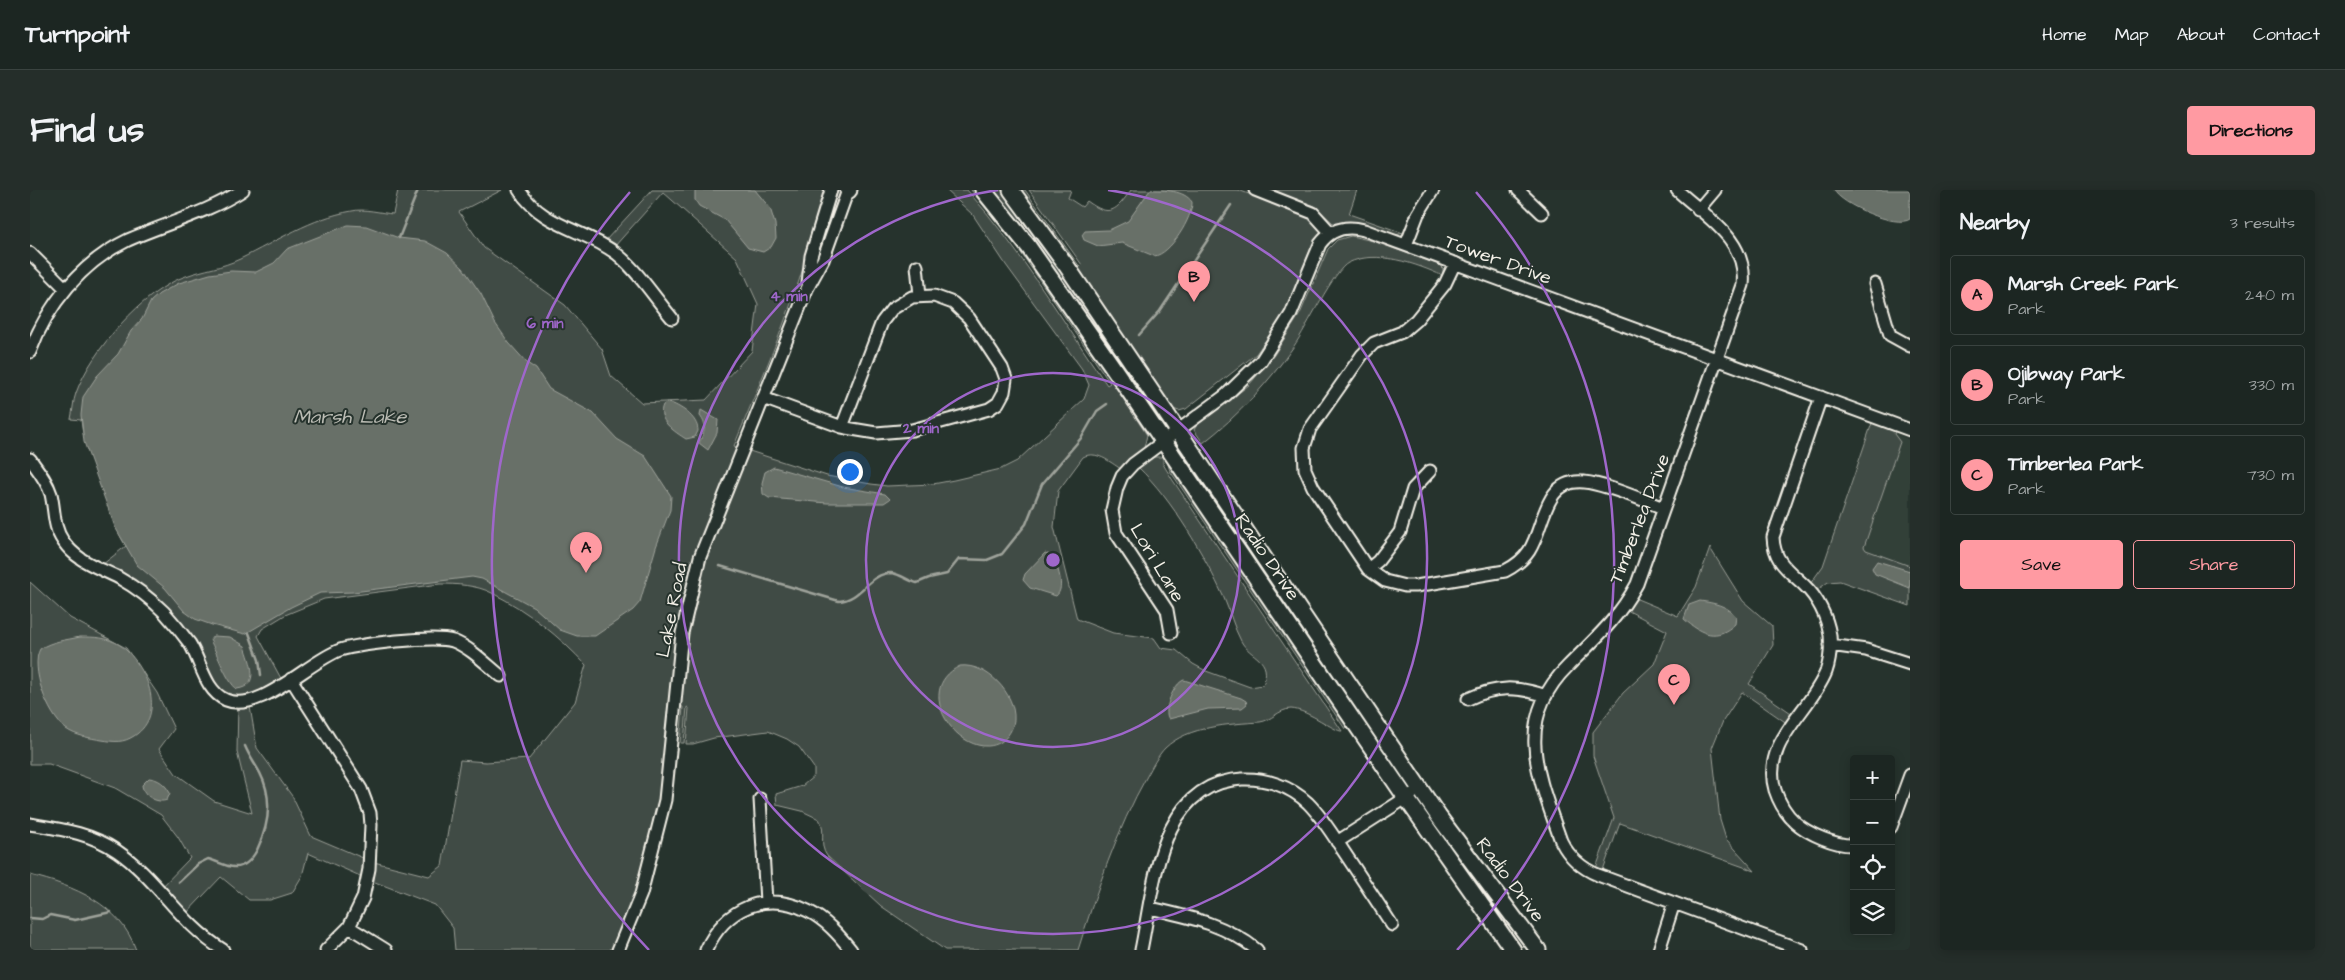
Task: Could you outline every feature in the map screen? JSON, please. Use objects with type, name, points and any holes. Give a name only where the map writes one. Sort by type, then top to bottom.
[{"type":"main road","name":"Radio Drive","points":[[983,190],[1028,246],[1163,440],[1406,798],[1513,950]]},
{"type":"main road","name":"Radio Drive","points":[[1011,190],[1046,235],[1176,430],[1470,861],[1538,950]]},
{"type":"street","points":[[30,352],[43,323],[66,289],[92,264],[126,241],[205,211],[243,190]]},
{"type":"street","points":[[519,190],[530,206],[547,219],[617,254],[628,264],[672,318]]},
{"type":"street","name":"Lake Road","points":[[806,289],[811,256],[831,190]]},
{"type":"street","name":"Lake Road","points":[[618,950],[641,894],[665,800],[679,658],[694,581],[710,530],[806,289],[823,260],[848,190]]},
{"type":"street","points":[[1163,440],[1226,395],[1265,356],[1291,314],[1320,245],[1331,233],[1320,218],[1310,211],[1255,190]]},
{"type":"street","points":[[1406,245],[1418,214],[1433,190]]},
{"type":"street","points":[[1518,190],[1542,213]]},
{"type":"street","name":"Timberlea Drive","points":[[1677,190],[1736,245],[1744,265],[1743,285],[1643,569],[1627,602],[1606,630],[1560,674],[1546,696],[1535,735],[1536,763],[1566,851],[1590,872],[1802,950]]},
{"type":"street","points":[[1698,210],[1716,190]]},
{"type":"street","name":"Tower Drive","points":[[1331,233],[1343,228],[1356,228],[1406,245],[1910,430]]},
{"type":"street","points":[[30,253],[66,289]]},
{"type":"street","points":[[1455,263],[1445,284],[1416,320],[1402,332],[1374,343],[1362,355],[1314,421],[1307,437],[1304,458],[1308,478],[1368,569],[1385,581],[1405,586],[1505,571],[1515,566],[1528,553],[1553,494],[1565,485],[1573,482],[1591,483],[1664,508]]},
{"type":"street","points":[[916,266],[920,295]]},
{"type":"street","points":[[1875,284],[1890,335],[1910,346]]},
{"type":"street","points":[[763,398],[842,427],[876,433],[907,431],[989,409],[1003,396],[1006,384],[1004,371],[966,314],[946,300],[920,295],[899,303],[885,317],[842,427]]},
{"type":"street","points":[[1821,397],[1775,527],[1773,546],[1779,562],[1805,585],[1818,602],[1827,622],[1830,645],[1826,672],[1819,686],[1782,737],[1777,749],[1773,762],[1774,785],[1782,806],[1796,823],[1816,834],[1850,845]]},
{"type":"street","name":"Lori Lane","points":[[1163,440],[1133,464],[1122,476],[1114,496],[1113,514],[1120,541],[1167,610],[1170,633]]},
{"type":"street","points":[[30,459],[49,489],[55,523],[63,542],[81,560],[124,581],[164,612],[190,645],[215,692],[228,701],[238,703],[265,694],[340,650],[431,638],[452,641],[462,645],[501,676]]},
{"type":"street","points":[[1368,569],[1378,561],[1400,532],[1413,489],[1430,471]]},
{"type":"street","points":[[1830,645],[1866,650],[1910,664]]},
{"type":"street","points":[[291,679],[361,789],[370,813],[372,840],[363,898],[349,927],[326,950]]},
{"type":"street","points":[[1468,699],[1488,690],[1504,689],[1533,691],[1546,696]]},
{"type":"street","points":[[1895,816],[1910,775]]},
{"type":"street","points":[[1140,950],[1166,837],[1172,824],[1193,798],[1220,783],[1255,778],[1287,788],[1307,803],[1337,842],[1392,925]]},
{"type":"street","points":[[1337,842],[1420,788]]},
{"type":"street","points":[[760,799],[766,902]]},
{"type":"street","points":[[30,824],[83,834],[117,850],[146,877],[184,920],[199,934],[224,950]]},
{"type":"street","points":[[706,950],[719,926],[730,917],[750,905],[766,902],[795,906],[808,911],[826,923],[851,950]]},
{"type":"street","points":[[1659,950],[1674,903]]},
{"type":"street","points":[[1150,908],[1208,922],[1236,935],[1258,950]]},
{"type":"street","points":[[349,927],[386,950]]},
{"type":"shaded area","points":[[398,190],[502,190],[459,212],[484,248],[565,305],[602,349],[611,376],[642,403],[706,400],[752,351],[758,304],[737,258],[663,192],[614,247],[605,241],[652,190],[824,190],[797,288],[734,446],[827,476],[887,486],[933,484],[954,480],[1001,469],[1017,461],[1084,399],[1089,385],[1082,369],[1006,265],[973,215],[946,190],[967,190],[987,213],[1040,285],[1107,385],[1110,383],[1019,250],[971,190],[974,190],[1010,233],[1076,327],[1147,435],[1144,448],[1121,469],[1098,456],[1088,455],[1083,457],[1058,491],[1054,527],[1077,619],[1113,633],[1154,638],[1161,648],[1176,650],[1193,664],[1206,671],[1250,687],[1263,685],[1265,669],[1263,664],[1241,641],[1224,598],[1187,529],[1163,495],[1138,467],[1152,457],[1163,457],[1163,464],[1172,479],[1342,731],[1306,713],[1291,709],[1260,722],[1223,725],[1197,731],[1185,735],[1165,748],[1153,765],[1126,818],[1100,884],[1078,950],[945,950],[881,906],[827,856],[823,847],[822,828],[819,819],[802,811],[777,805],[776,794],[802,786],[814,776],[814,768],[799,747],[787,739],[768,731],[714,738],[686,744],[689,708],[687,707],[684,743],[680,743],[683,707],[674,704],[665,800],[618,950],[455,950],[453,928],[435,905],[367,879],[308,853],[302,876],[292,893],[270,900],[249,900],[221,877],[182,918],[158,891],[190,858],[178,837],[161,815],[115,788],[49,764],[30,764],[30,582],[70,618],[126,648],[157,693],[174,729],[159,749],[176,774],[214,801],[252,813],[237,752],[238,703],[220,697],[164,612],[98,568],[126,546],[115,525],[89,455],[81,420],[71,419],[75,396],[83,376],[106,341],[137,308],[170,283],[186,276],[233,262],[294,231],[337,214],[362,210],[393,214]],"holes":[[[440,584],[480,588],[518,607],[565,644],[586,665],[575,702],[529,759],[486,762],[460,760],[442,866],[429,876],[370,861],[311,836],[292,796],[257,748],[249,701],[284,684],[258,636],[262,629],[285,615],[324,599]]]},
{"type":"shaded area","points":[[990,190],[1001,190],[1011,198],[1101,327],[1098,329]]},
{"type":"shaded area","points":[[1020,190],[1025,190],[1080,267],[1082,265],[1029,190],[1071,190],[1068,198],[1082,207],[1087,201],[1107,211],[1117,207],[1131,190],[1238,190],[1309,216],[1322,230],[1311,248],[1283,315],[1256,354],[1186,409],[1179,411],[1170,408],[1055,235]]},
{"type":"shaded area","points":[[1271,190],[1357,190],[1349,214],[1403,233],[1396,235],[1358,222],[1333,223],[1315,206]]},
{"type":"shaded area","points":[[1351,236],[1373,241],[1439,265],[1443,269],[1443,276],[1409,263],[1384,258],[1371,257],[1348,263],[1335,277],[1299,338],[1275,372],[1241,410],[1203,443],[1194,430],[1196,426],[1249,385],[1274,355],[1300,314],[1328,249],[1337,240]]},
{"type":"shaded area","points":[[1872,423],[1895,431],[1894,434],[1900,442],[1864,547],[1866,550],[1910,566],[1910,606],[1840,581],[1828,582],[1816,591],[1810,584],[1823,566]]},
{"type":"shaded area","points":[[1875,424],[1910,440],[1910,603],[1821,571]]},
{"type":"shaded area","points":[[1166,458],[1348,728],[1345,729],[1170,471]]},
{"type":"shaded area","points":[[1710,548],[1743,601],[1772,626],[1773,645],[1749,684],[1797,717],[1791,726],[1742,692],[1723,721],[1712,748],[1720,820],[1726,839],[1755,871],[1620,823],[1603,870],[1596,868],[1614,818],[1593,756],[1593,732],[1623,693],[1654,664],[1667,631],[1623,608],[1630,596],[1678,616],[1696,587]]},
{"type":"shaded area","points":[[1280,592],[1388,750],[1383,754],[1275,596]]},
{"type":"shaded area","points":[[30,875],[79,891],[94,899],[119,920],[129,934],[136,950],[30,950]]},
{"type":"water","points":[[695,190],[755,190],[770,208],[775,224],[776,238],[771,247],[763,252],[748,248],[725,220],[699,206],[695,200]]},
{"type":"water","points":[[1150,190],[1179,193],[1189,198],[1192,202],[1185,225],[1167,249],[1154,256],[1122,243],[1098,246],[1084,240],[1082,235],[1085,231],[1109,230],[1128,221]]},
{"type":"water","points":[[1834,190],[1910,190],[1910,219],[1893,221],[1882,218],[1857,208],[1838,196]]},
{"type":"water","name":"Marsh Lake","points":[[348,225],[366,226],[399,238],[425,241],[447,253],[463,268],[481,294],[495,323],[509,343],[527,363],[536,369],[549,389],[593,413],[617,439],[645,456],[671,496],[670,510],[656,547],[640,602],[633,610],[595,636],[577,636],[560,630],[534,607],[482,579],[472,577],[353,592],[320,593],[291,607],[245,634],[195,619],[184,611],[165,588],[137,565],[115,527],[84,442],[81,415],[83,397],[97,376],[118,354],[131,331],[142,319],[151,301],[159,294],[179,283],[210,274],[231,271],[256,272],[274,263],[287,249]]},
{"type":"water","points":[[668,402],[683,409],[692,417],[698,431],[695,437],[686,439],[664,421],[662,416],[663,405]]},
{"type":"water","points":[[701,410],[718,420],[717,433],[708,450],[699,443],[704,429],[704,423],[700,416]]},
{"type":"water","points":[[774,467],[843,487],[885,494],[890,499],[884,503],[827,503],[769,498],[763,494],[762,483],[765,472]]},
{"type":"water","points":[[1045,553],[1053,556],[1058,571],[1060,588],[1056,596],[1030,588],[1023,580],[1025,574]]},
{"type":"water","points":[[1877,561],[1910,571],[1910,588],[1875,574],[1872,568]]},
{"type":"water","points":[[1700,601],[1728,609],[1736,616],[1735,624],[1722,633],[1716,634],[1710,634],[1697,629],[1684,619],[1689,605]]},
{"type":"water","points":[[213,636],[230,637],[245,646],[252,672],[249,683],[244,687],[237,689],[222,667],[210,640]]},
{"type":"water","points":[[80,637],[106,639],[120,645],[138,664],[145,676],[150,689],[150,715],[144,727],[134,736],[122,741],[111,741],[74,733],[66,729],[59,722],[47,702],[42,690],[37,667],[37,657],[40,649],[54,642]]},
{"type":"water","points":[[960,666],[970,666],[989,675],[998,682],[1010,700],[1014,720],[1010,732],[1001,742],[986,746],[972,743],[958,734],[947,722],[940,707],[939,692],[945,677]]},
{"type":"water","points":[[1184,680],[1241,698],[1247,704],[1242,708],[1208,709],[1169,719],[1167,710],[1170,698],[1176,686]]},
{"type":"water","points":[[149,778],[161,782],[166,787],[170,793],[167,800],[155,800],[145,793],[142,785]]},
{"type":"waterway","points":[[399,238],[418,190]]},
{"type":"waterway","points":[[1139,335],[1160,311],[1231,205]]},
{"type":"waterway","points":[[720,566],[839,601],[847,600],[883,574],[895,574],[917,583],[947,574],[959,559],[987,560],[1002,554],[1026,524],[1042,484],[1082,437],[1097,411],[1107,404]]},
{"type":"waterway","points":[[249,633],[259,660],[261,675]]},
{"type":"waterway","points":[[179,882],[198,864],[208,859],[231,867],[238,867],[248,862],[257,850],[267,821],[267,792],[260,773],[245,746]]},
{"type":"waterway","points":[[30,918],[42,919],[50,915],[75,920],[111,912]]},
{"type":"place","name":"Ojibway Park","points":[[1194,302]]},
{"type":"place","name":"Marsh Creek Park","points":[[586,573]]},
{"type":"place","name":"Timberlea Park","points":[[1674,705]]}]
